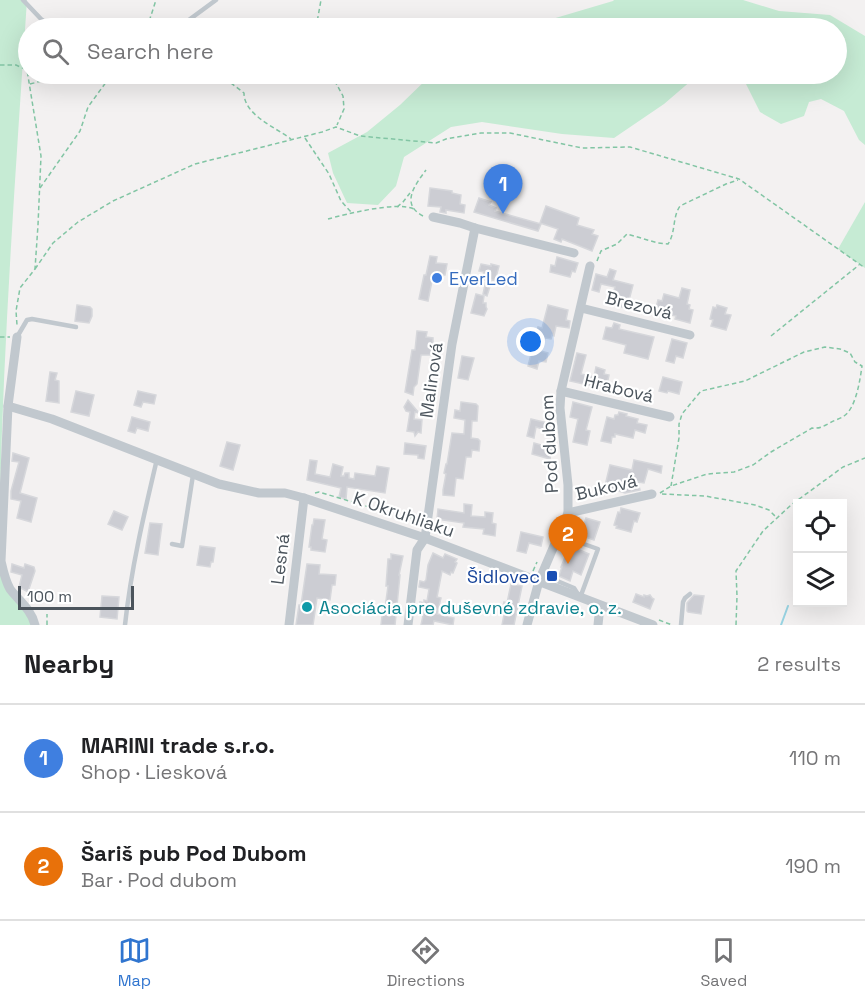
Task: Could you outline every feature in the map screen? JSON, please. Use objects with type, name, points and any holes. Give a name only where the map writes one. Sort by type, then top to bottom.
[{"type":"street","points":[[433,218],[574,253]]},
{"type":"street","name":"Malinová","points":[[408,625],[417,550],[425,538],[452,344],[475,228]]},
{"type":"street","name":"Pod dubom","points":[[527,625],[538,581],[568,513],[568,486],[560,408],[561,391],[590,267]]},
{"type":"street","name":"Brezová","points":[[580,308],[690,335]]},
{"type":"street","points":[[17,337],[8,406],[1,561],[10,589],[28,609],[35,625]]},
{"type":"street","name":"Hrabová","points":[[561,391],[670,417]]},
{"type":"street","name":"K Okruhliaku","points":[[8,406],[52,419],[219,484],[259,493],[285,493],[308,499],[425,538],[653,625]]},
{"type":"street","name":"Buková","points":[[568,513],[652,494]]},
{"type":"street","name":"Lesná","points":[[289,625],[308,499]]},
{"type":"street","points":[[598,625],[600,606]]},
{"type":"lane","points":[[23,0],[40,18]]},
{"type":"lane","points":[[192,18],[216,0]]},
{"type":"lane","points":[[17,337],[27,320],[32,319],[76,327]]},
{"type":"lane","points":[[125,625],[136,549],[157,459]]},
{"type":"lane","points":[[172,544],[182,546],[193,475]]},
{"type":"lane","points":[[580,598],[598,549],[581,543]]},
{"type":"lane","points":[[681,625],[683,602],[690,594]]},
{"type":"path","points":[[150,18],[156,0]]},
{"type":"path","points":[[318,18],[321,0]]},
{"type":"path","points":[[0,65],[18,66]]},
{"type":"path","points":[[29,84],[40,156],[35,269]]},
{"type":"path","points":[[39,189],[80,131],[88,107],[105,84]]},
{"type":"path","points":[[232,84],[244,93],[244,101],[249,110],[258,115],[266,124],[291,139]]},
{"type":"path","points":[[336,84],[343,96],[344,109],[336,127]]},
{"type":"path","points":[[17,337],[16,311],[20,288],[53,243],[78,222],[113,201],[195,164],[336,127],[360,136],[436,143],[481,133],[510,133],[582,148],[630,147],[739,179],[865,268]]},
{"type":"path","points":[[304,136],[329,174],[341,201],[352,213]]},
{"type":"path","points":[[396,207],[403,202],[426,170]]},
{"type":"path","points":[[590,267],[595,265],[602,251],[617,244],[627,234],[669,244],[673,237],[675,213],[680,206],[739,179]]},
{"type":"path","points":[[412,190],[410,198],[414,210]]},
{"type":"path","points":[[327,219],[352,213],[408,206],[421,216],[433,218]]},
{"type":"path","points":[[771,336],[860,264]]},
{"type":"path","points":[[671,486],[682,414],[701,391],[745,381],[804,352],[825,347],[850,353],[855,362],[862,366],[859,388],[844,416],[817,429],[812,428],[753,465],[734,472],[707,474],[671,486],[659,494],[705,496],[755,505],[769,510],[777,518]]},
{"type":"path","points":[[736,625],[736,572],[763,531],[791,505],[843,467],[865,458]]},
{"type":"path","points":[[308,499],[314,493],[319,492],[396,515],[428,520]]},
{"type":"path","points":[[47,614],[47,625]]},
{"type":"green space","points":[[0,0],[27,0],[26,18],[18,18],[18,84],[22,84],[7,311],[0,497]]},
{"type":"green space","points":[[743,0],[779,11],[830,15],[835,18],[556,18],[613,1]]},
{"type":"green space","points":[[847,25],[865,36],[865,145],[859,140],[844,111],[821,99],[809,102],[804,116],[781,124],[760,112],[746,84],[847,84]]},
{"type":"green space","points":[[422,84],[687,84],[664,104],[614,138],[562,134],[482,122],[451,127],[404,157],[396,186],[378,205],[347,203],[333,173],[328,153],[367,132]]},
{"type":"green space","points":[[865,202],[865,268],[838,249]]},
{"type":"green space","points":[[0,573],[33,625],[0,625]]},
{"type":"building","points":[[430,188],[452,191],[452,193],[461,195],[460,204],[465,205],[464,213],[446,210],[446,213],[440,212],[441,207],[428,206]]},
{"type":"building","points":[[479,198],[491,202],[489,205],[496,208],[495,211],[541,224],[538,231],[474,212]]},
{"type":"building","points":[[546,206],[579,218],[577,225],[594,230],[592,234],[598,236],[592,251],[562,239],[561,242],[554,239],[558,229],[540,223]]},
{"type":"building","points":[[430,256],[437,257],[436,263],[447,264],[442,282],[432,281],[428,301],[419,299]]},
{"type":"building","points":[[557,257],[578,263],[575,272],[572,271],[570,277],[550,272],[551,265],[555,266]]},
{"type":"building","points":[[481,264],[499,266],[495,281],[492,280],[487,296],[483,294],[486,280],[482,280],[484,272],[479,271]]},
{"type":"building","points":[[610,269],[616,271],[613,280],[633,285],[627,308],[610,305],[615,287],[601,284],[599,292],[592,290],[596,274],[607,277]]},
{"type":"building","points":[[682,288],[690,290],[687,304],[690,305],[689,309],[693,310],[690,323],[675,319],[676,316],[662,313],[661,316],[654,315],[658,300],[662,301],[664,294],[679,298]]},
{"type":"building","points":[[476,294],[484,296],[483,303],[486,303],[487,309],[484,316],[471,313]]},
{"type":"building","points":[[77,305],[92,309],[89,323],[75,321]]},
{"type":"building","points":[[548,305],[568,310],[566,320],[570,321],[569,328],[556,326],[554,336],[552,335],[551,339],[545,338],[541,351],[548,353],[546,362],[539,361],[537,369],[528,366],[538,327],[542,328]]},
{"type":"building","points":[[717,305],[727,308],[725,314],[731,315],[726,330],[711,326],[713,307],[716,308]]},
{"type":"building","points":[[614,323],[620,325],[619,329],[654,337],[648,359],[624,353],[626,345],[603,339],[606,327],[612,328]]},
{"type":"building","points":[[417,331],[427,332],[426,337],[433,338],[433,345],[430,355],[421,355],[413,395],[405,392]]},
{"type":"building","points":[[672,339],[687,343],[683,358],[676,356],[674,363],[666,361]]},
{"type":"building","points":[[577,353],[586,355],[581,374],[594,377],[596,367],[605,370],[604,374],[609,375],[606,389],[570,381]]},
{"type":"building","points":[[462,356],[474,358],[468,380],[458,378]]},
{"type":"building","points":[[50,372],[57,373],[55,380],[59,381],[59,403],[46,401]]},
{"type":"building","points":[[663,377],[682,382],[679,394],[659,391]]},
{"type":"building","points":[[76,391],[94,395],[89,416],[71,412]]},
{"type":"building","points":[[138,391],[156,395],[154,404],[143,402],[141,407],[134,405]]},
{"type":"building","points":[[408,400],[419,413],[415,412],[414,419],[422,420],[421,433],[418,432],[415,436],[414,432],[407,431],[410,412],[404,407]]},
{"type":"building","points":[[461,402],[478,406],[477,421],[472,421],[471,438],[480,441],[479,451],[472,450],[471,457],[466,457],[463,479],[456,478],[454,496],[443,495],[446,474],[444,473],[452,433],[464,434],[465,420],[454,418],[455,410],[460,411]]},
{"type":"building","points":[[573,402],[592,407],[586,430],[590,431],[587,445],[573,442],[578,419],[570,417]]},
{"type":"building","points":[[619,412],[638,419],[637,423],[647,425],[645,433],[635,430],[633,438],[615,434],[611,443],[601,441],[607,417],[614,419]]},
{"type":"building","points":[[132,417],[150,422],[148,431],[137,428],[135,433],[128,431]]},
{"type":"building","points":[[531,419],[548,423],[546,430],[536,427],[534,438],[527,436]]},
{"type":"building","points":[[227,442],[240,445],[233,470],[220,466]]},
{"type":"building","points":[[405,443],[426,446],[424,459],[418,458],[418,455],[404,454]]},
{"type":"building","points":[[534,443],[552,448],[550,459],[532,454]]},
{"type":"building","points":[[13,453],[29,458],[20,493],[37,498],[31,522],[17,518],[21,501],[11,499],[19,462],[12,461]]},
{"type":"building","points":[[310,460],[317,461],[315,474],[330,477],[333,464],[343,467],[341,476],[349,473],[349,478],[354,479],[355,473],[375,476],[377,466],[389,468],[385,493],[347,487],[346,499],[339,497],[341,488],[307,480]]},
{"type":"building","points":[[634,460],[662,466],[661,473],[648,469],[644,483],[638,482],[640,490],[625,493],[612,489],[612,492],[604,490],[610,465],[632,470]]},
{"type":"building","points":[[464,504],[472,505],[471,516],[485,517],[485,512],[493,513],[492,523],[496,524],[495,536],[483,534],[484,529],[463,527],[464,523],[437,519],[438,509],[464,513]]},
{"type":"building","points":[[621,508],[640,513],[637,522],[634,521],[631,532],[616,528],[617,526],[614,525]]},
{"type":"building","points":[[114,511],[128,517],[122,530],[108,524]]},
{"type":"building","points":[[586,518],[600,522],[594,540],[580,535]]},
{"type":"building","points":[[314,519],[325,520],[322,539],[327,540],[325,552],[311,550],[309,547]]},
{"type":"building","points":[[150,523],[162,524],[158,555],[145,553]]},
{"type":"building","points":[[521,532],[543,537],[541,546],[529,543],[526,553],[517,551]]},
{"type":"building","points":[[574,535],[582,538],[577,541],[577,549],[589,554],[581,575],[573,571],[570,581],[559,576]]},
{"type":"building","points":[[200,546],[215,548],[210,567],[197,565]]},
{"type":"building","points":[[433,553],[443,558],[445,554],[457,559],[453,573],[451,572],[450,575],[442,571],[437,597],[441,598],[437,614],[454,618],[453,625],[434,621],[433,625],[421,625],[424,611],[418,610],[420,602],[427,601],[429,589],[419,587],[420,581],[426,580],[428,565]]},
{"type":"building","points":[[391,554],[403,556],[395,625],[381,625],[388,586],[386,586],[388,559],[391,559]]},
{"type":"building","points":[[12,564],[24,568],[25,564],[34,567],[35,571],[28,592],[19,587],[22,575],[11,572]]},
{"type":"building","points":[[307,564],[320,565],[319,574],[336,575],[335,585],[332,585],[330,600],[317,598],[313,625],[296,625],[299,605],[301,605]]},
{"type":"building","points":[[511,584],[522,586],[514,625],[502,625],[504,615],[501,615],[504,602],[507,603]]},
{"type":"building","points":[[636,594],[644,597],[644,595],[650,595],[654,599],[650,609],[633,602]]},
{"type":"building","points":[[694,595],[704,596],[701,614],[687,611],[687,603]]},
{"type":"building","points":[[102,596],[119,597],[117,619],[100,617]]},
{"type":"waterway","points":[[781,625],[788,606]]},
{"type":"place","name":"MARINI trade s.r.o.","points":[[503,214]]},
{"type":"place","name":"EverLed","points":[[437,278]]},
{"type":"place","name":"Šariš pub Pod Dubom","points":[[568,564]]},
{"type":"place","name":"Šidlovec","points":[[552,576]]},
{"type":"place","name":"Asociácia pre duševné zdravie, o. z.","points":[[307,607]]}]
